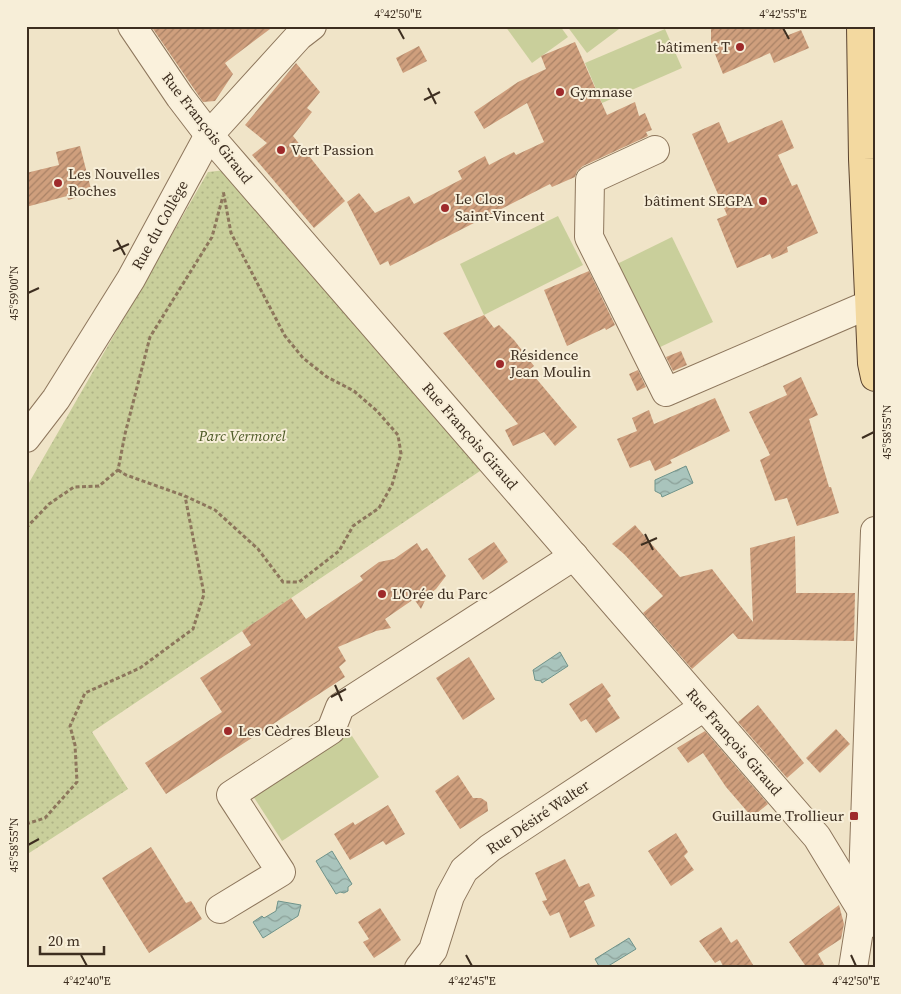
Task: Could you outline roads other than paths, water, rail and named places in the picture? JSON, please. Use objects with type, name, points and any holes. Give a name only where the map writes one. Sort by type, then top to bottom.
[{"type":"main road","points":[[861,26],[863,159],[872,364],[875,377]]},
{"type":"street","name":"Rue François Giraud","points":[[132,26],[180,97],[209,135],[817,838],[868,917]]},
{"type":"street","name":"Rue du Collège","points":[[26,438],[66,384],[131,279],[209,135],[299,36],[312,26]]},
{"type":"street","points":[[655,150],[590,180],[589,237],[666,392],[870,304]]},
{"type":"street","points":[[853,968],[868,917],[864,864],[875,531]]},
{"type":"street","points":[[220,909],[281,872],[231,795],[331,730],[340,707],[574,556]]},
{"type":"street","name":"Rue Désiré Walter","points":[[419,968],[433,950],[450,896],[464,870],[498,842],[704,707]]},
{"type":"street","name":"Rue François Giraud","points":[[817,838],[852,864],[864,864]]},
{"type":"water","points":[[686,466],[693,483],[662,497],[661,494],[655,491],[655,480]]},
{"type":"water","points":[[560,652],[568,666],[542,683],[535,680],[533,670]]},
{"type":"water","points":[[332,851],[352,884],[348,887],[348,891],[344,893],[336,894],[316,861]]},
{"type":"water","points":[[278,901],[301,905],[298,916],[263,938],[253,922],[262,916],[264,918],[276,911]]},
{"type":"water","points":[[629,938],[636,949],[605,968],[600,968],[595,959]]},
{"type":"place","name":"bâtiment T","points":[[740,47]]},
{"type":"place","name":"Gymnase","points":[[560,92]]},
{"type":"place","name":"Vert Passion","points":[[281,150]]},
{"type":"place","name":"Les Nouvelles Roches","points":[[58,183]]},
{"type":"place","name":"bâtiment SEGPA","points":[[763,201]]},
{"type":"place","name":"Le Clos Saint-Vincent","points":[[445,208]]},
{"type":"place","name":"Résidence Jean Moulin","points":[[500,364]]},
{"type":"place","name":"L'Orée du Parc","points":[[382,594]]},
{"type":"place","name":"Les Cèdres Bleus","points":[[228,731]]},
{"type":"place","name":"Guillaume Trollieur","points":[[854,816]]},
{"type":"park label","name":"Parc Vermorel","points":[[242,436]]}]
